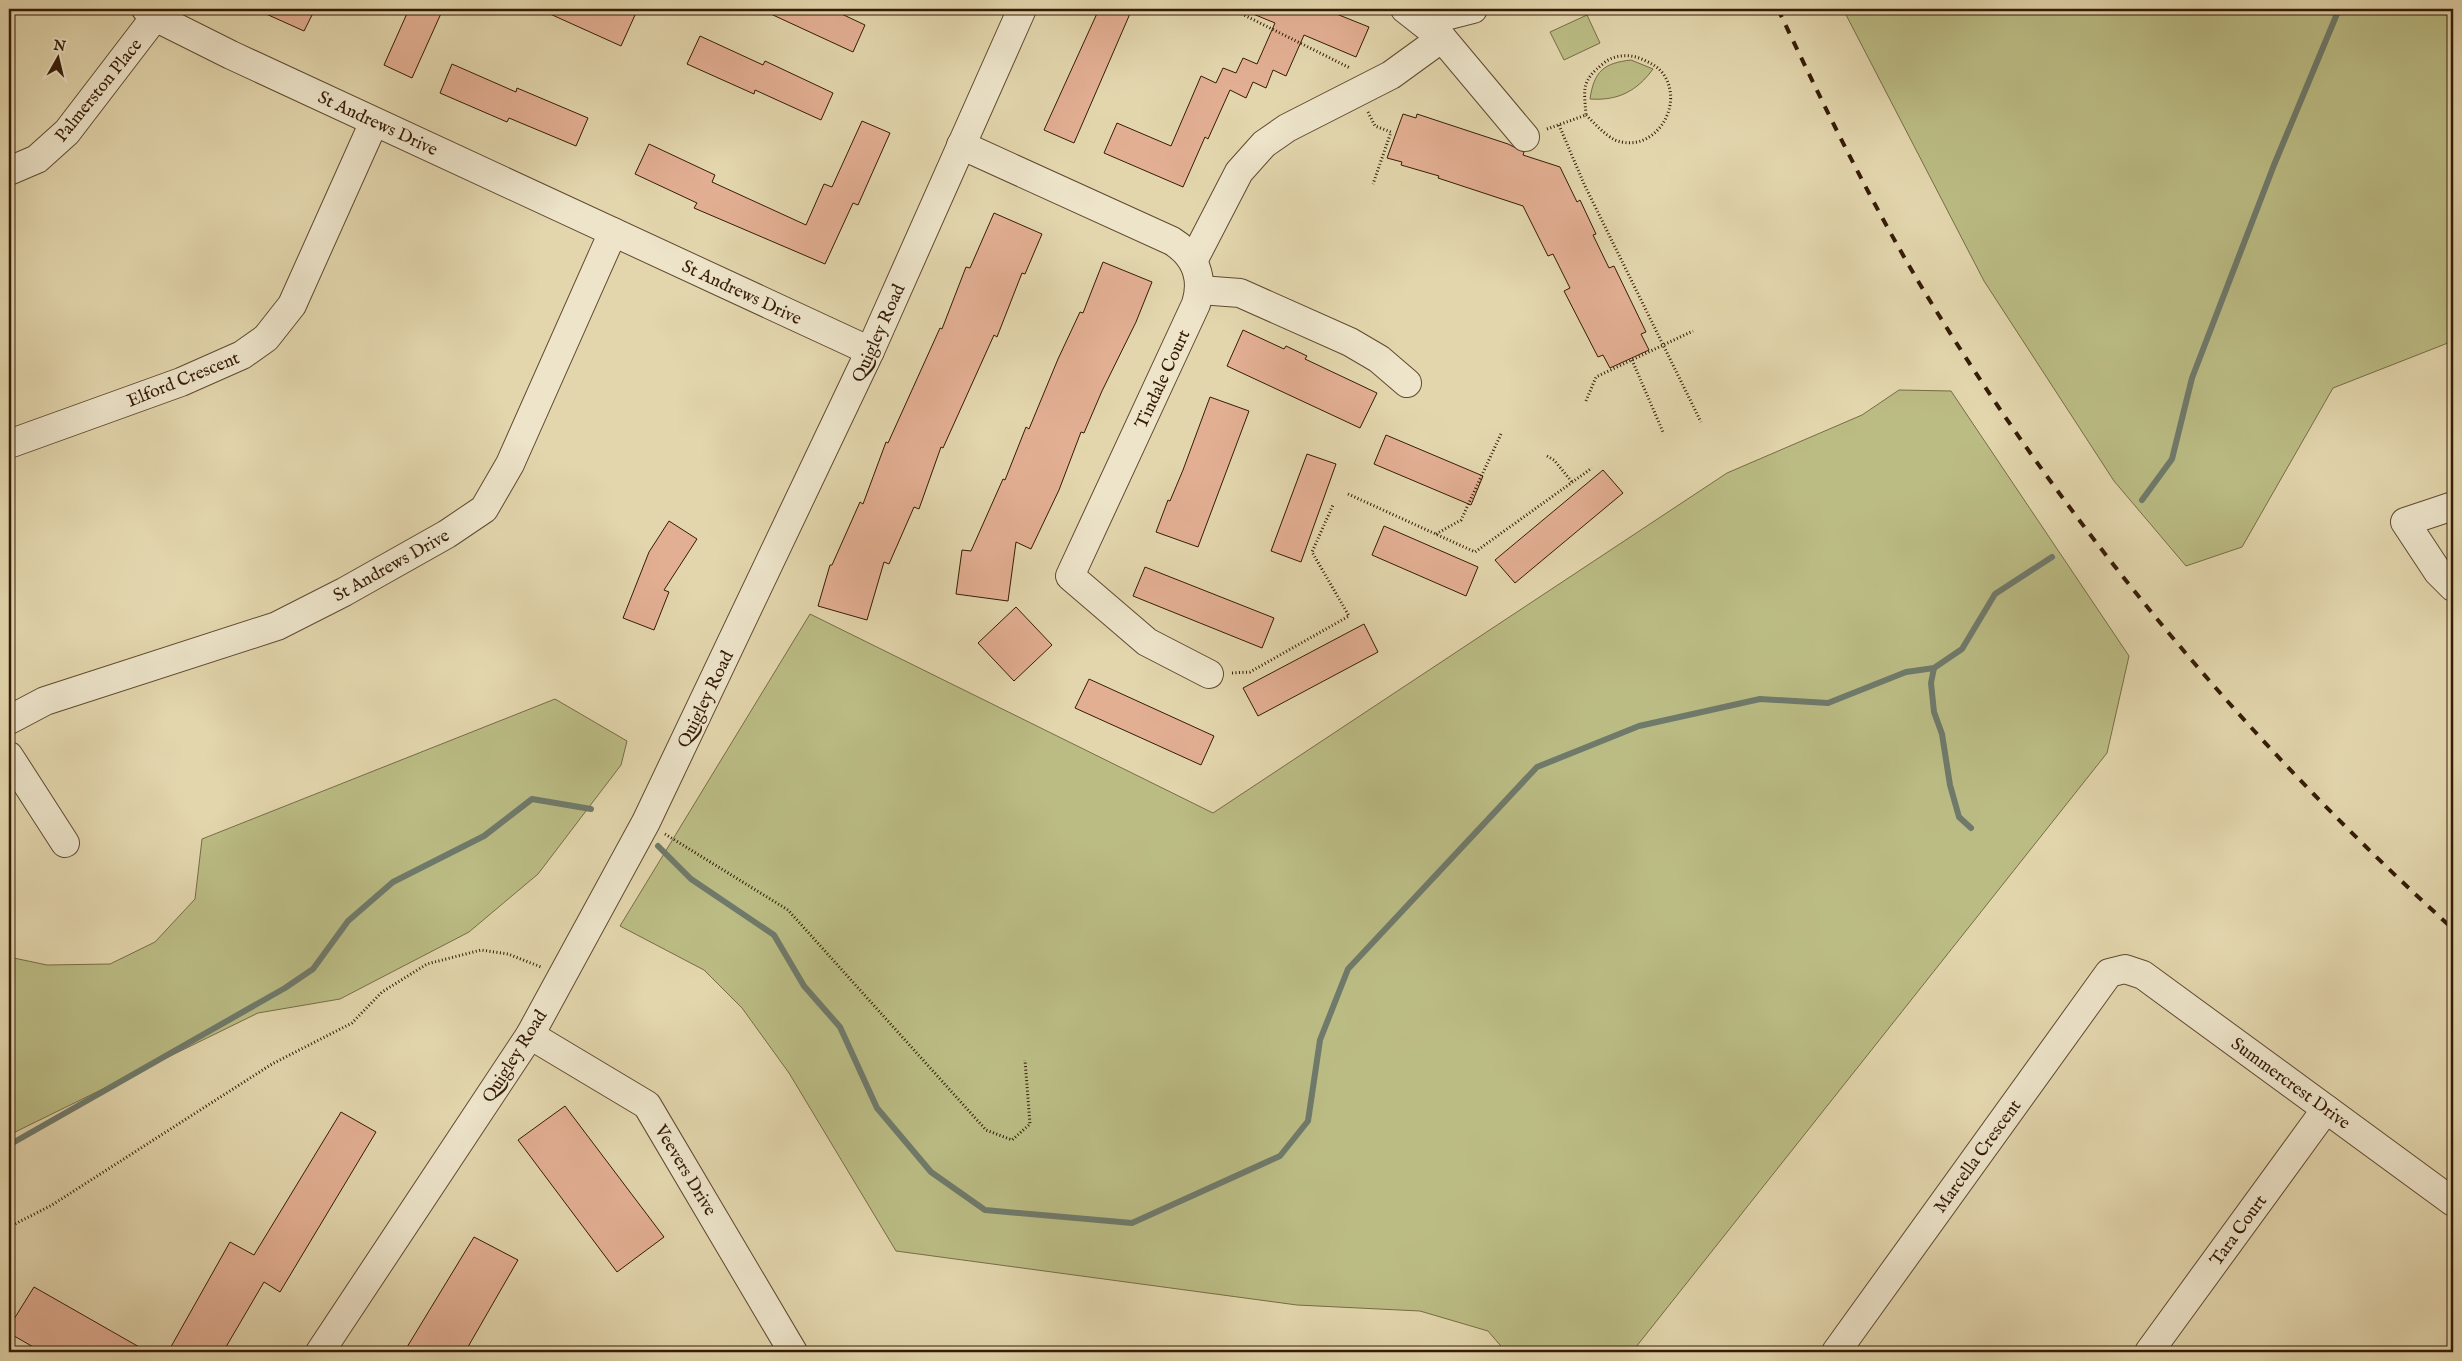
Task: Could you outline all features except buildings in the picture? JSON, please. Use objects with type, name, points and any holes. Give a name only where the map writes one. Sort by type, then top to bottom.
[{"type":"street","name":"Quigley Road","points":[[320,1352],[530,1035],[646,822],[870,351],[1022,9]]},
{"type":"street","points":[[1193,261],[1239,172],[1264,144],[1288,128],[1367,101],[1391,75],[1423,23],[1473,9]]},
{"type":"street","name":"St Andrews Drive","points":[[151,13],[231,56],[870,351]]},
{"type":"street","name":"Palmerston Place","points":[[9,171],[37,159],[67,132],[151,13]]},
{"type":"street","points":[[1423,23],[1525,137]]},
{"type":"street","name":"Elford Crescent","points":[[9,444],[181,382],[242,355],[266,338],[292,305],[374,122]]},
{"type":"street","points":[[961,145],[1172,242],[1184,250],[1193,261],[1199,275],[1200,290],[1240,293],[1350,342],[1379,360],[1407,383]]},
{"type":"street","name":"St Andrews Drive","points":[[9,720],[46,702],[277,626],[344,592],[439,539],[484,509],[510,464],[613,232]]},
{"type":"street","name":"Tindale Court","points":[[1200,290],[1196,304],[1070,576],[1147,642],[1209,674]]},
{"type":"street","points":[[2453,506],[2405,522],[2438,572],[2453,587]]},
{"type":"street","points":[[9,756],[65,843]]},
{"type":"street","name":"Summercrest Drive","points":[[2125,969],[2143,975],[2453,1202]]},
{"type":"street","name":"Marcella Crescent","points":[[1836,1352],[2108,973],[2125,969]]},
{"type":"street","name":"Veevers Drive","points":[[530,1035],[647,1106],[793,1352]]},
{"type":"street","name":"Tara Court","points":[[2149,1352],[2326,1108]]},
{"type":"path","points":[[1232,9],[1358,72],[1375,126],[1391,132],[1373,184]]},
{"type":"path","points":[[1631,55],[1653,64],[1664,76],[1670,98],[1668,115],[1657,134],[1635,143],[1614,140],[1586,115],[1584,86],[1586,79],[1610,58],[1631,55]]},
{"type":"path","points":[[1525,137],[1586,115]]},
{"type":"path","points":[[1559,125],[1584,184],[1701,422]]},
{"type":"path","points":[[1586,401],[1596,377],[1693,331]]},
{"type":"path","points":[[1632,360],[1662,432]]},
{"type":"path","points":[[1435,534],[1461,520],[1501,434]]},
{"type":"path","points":[[1547,456],[1554,460],[1572,482]]},
{"type":"path","points":[[1348,494],[1475,552],[1592,468]]},
{"type":"path","points":[[1209,674],[1250,672],[1349,616],[1312,552],[1333,505]]},
{"type":"path","points":[[646,822],[788,910],[986,1130],[1012,1140],[1030,1124],[1025,1060]]},
{"type":"path","points":[[9,1227],[52,1205],[272,1064],[352,1023],[382,992],[427,964],[481,950],[508,954],[562,976]]},
{"type":"green space","points":[[1843,9],[2453,9],[2453,341],[2333,388],[2242,547],[2186,566],[2114,481],[1984,281]]},
{"type":"green space","points":[[1587,15],[1600,43],[1564,60],[1550,32]]},
{"type":"green space","points":[[1631,60],[1653,69],[1647,77],[1626,93],[1609,98],[1590,99],[1594,82],[1602,70],[1614,63]]},
{"type":"green space","points":[[1899,390],[1951,391],[2129,656],[2107,753],[1632,1352],[1506,1352],[1488,1331],[1420,1311],[1297,1305],[896,1251],[789,1073],[742,1008],[704,970],[620,926],[810,614],[1213,813],[1727,473],[1862,415]]},
{"type":"green space","points":[[555,699],[627,741],[621,765],[538,874],[469,932],[340,999],[258,1013],[9,1135],[9,957],[47,965],[110,964],[155,942],[195,899],[202,839]]},
{"type":"waterway","points":[[2142,500],[2172,459],[2192,378],[2274,165],[2339,9]]},
{"type":"waterway","points":[[658,846],[691,879],[774,935],[804,986],[840,1027],[877,1108],[931,1172],[985,1210],[1132,1223],[1280,1156],[1308,1121],[1320,1040],[1348,969],[1537,767],[1639,726],[1760,699],[1828,703],[1906,672],[1934,668],[1962,649],[1995,594],[2052,557]]},
{"type":"waterway","points":[[1934,668],[1931,683],[1934,712],[1942,734],[1950,785],[1959,817],[1971,828]]},
{"type":"waterway","points":[[9,1145],[285,988],[313,969],[348,921],[393,882],[484,836],[532,799],[591,809]]},
{"type":"railway","points":[[1778,9],[1846,149],[1901,252],[1977,375],[2036,461],[2098,545],[2164,627],[2232,706],[2303,783],[2453,929]]}]
